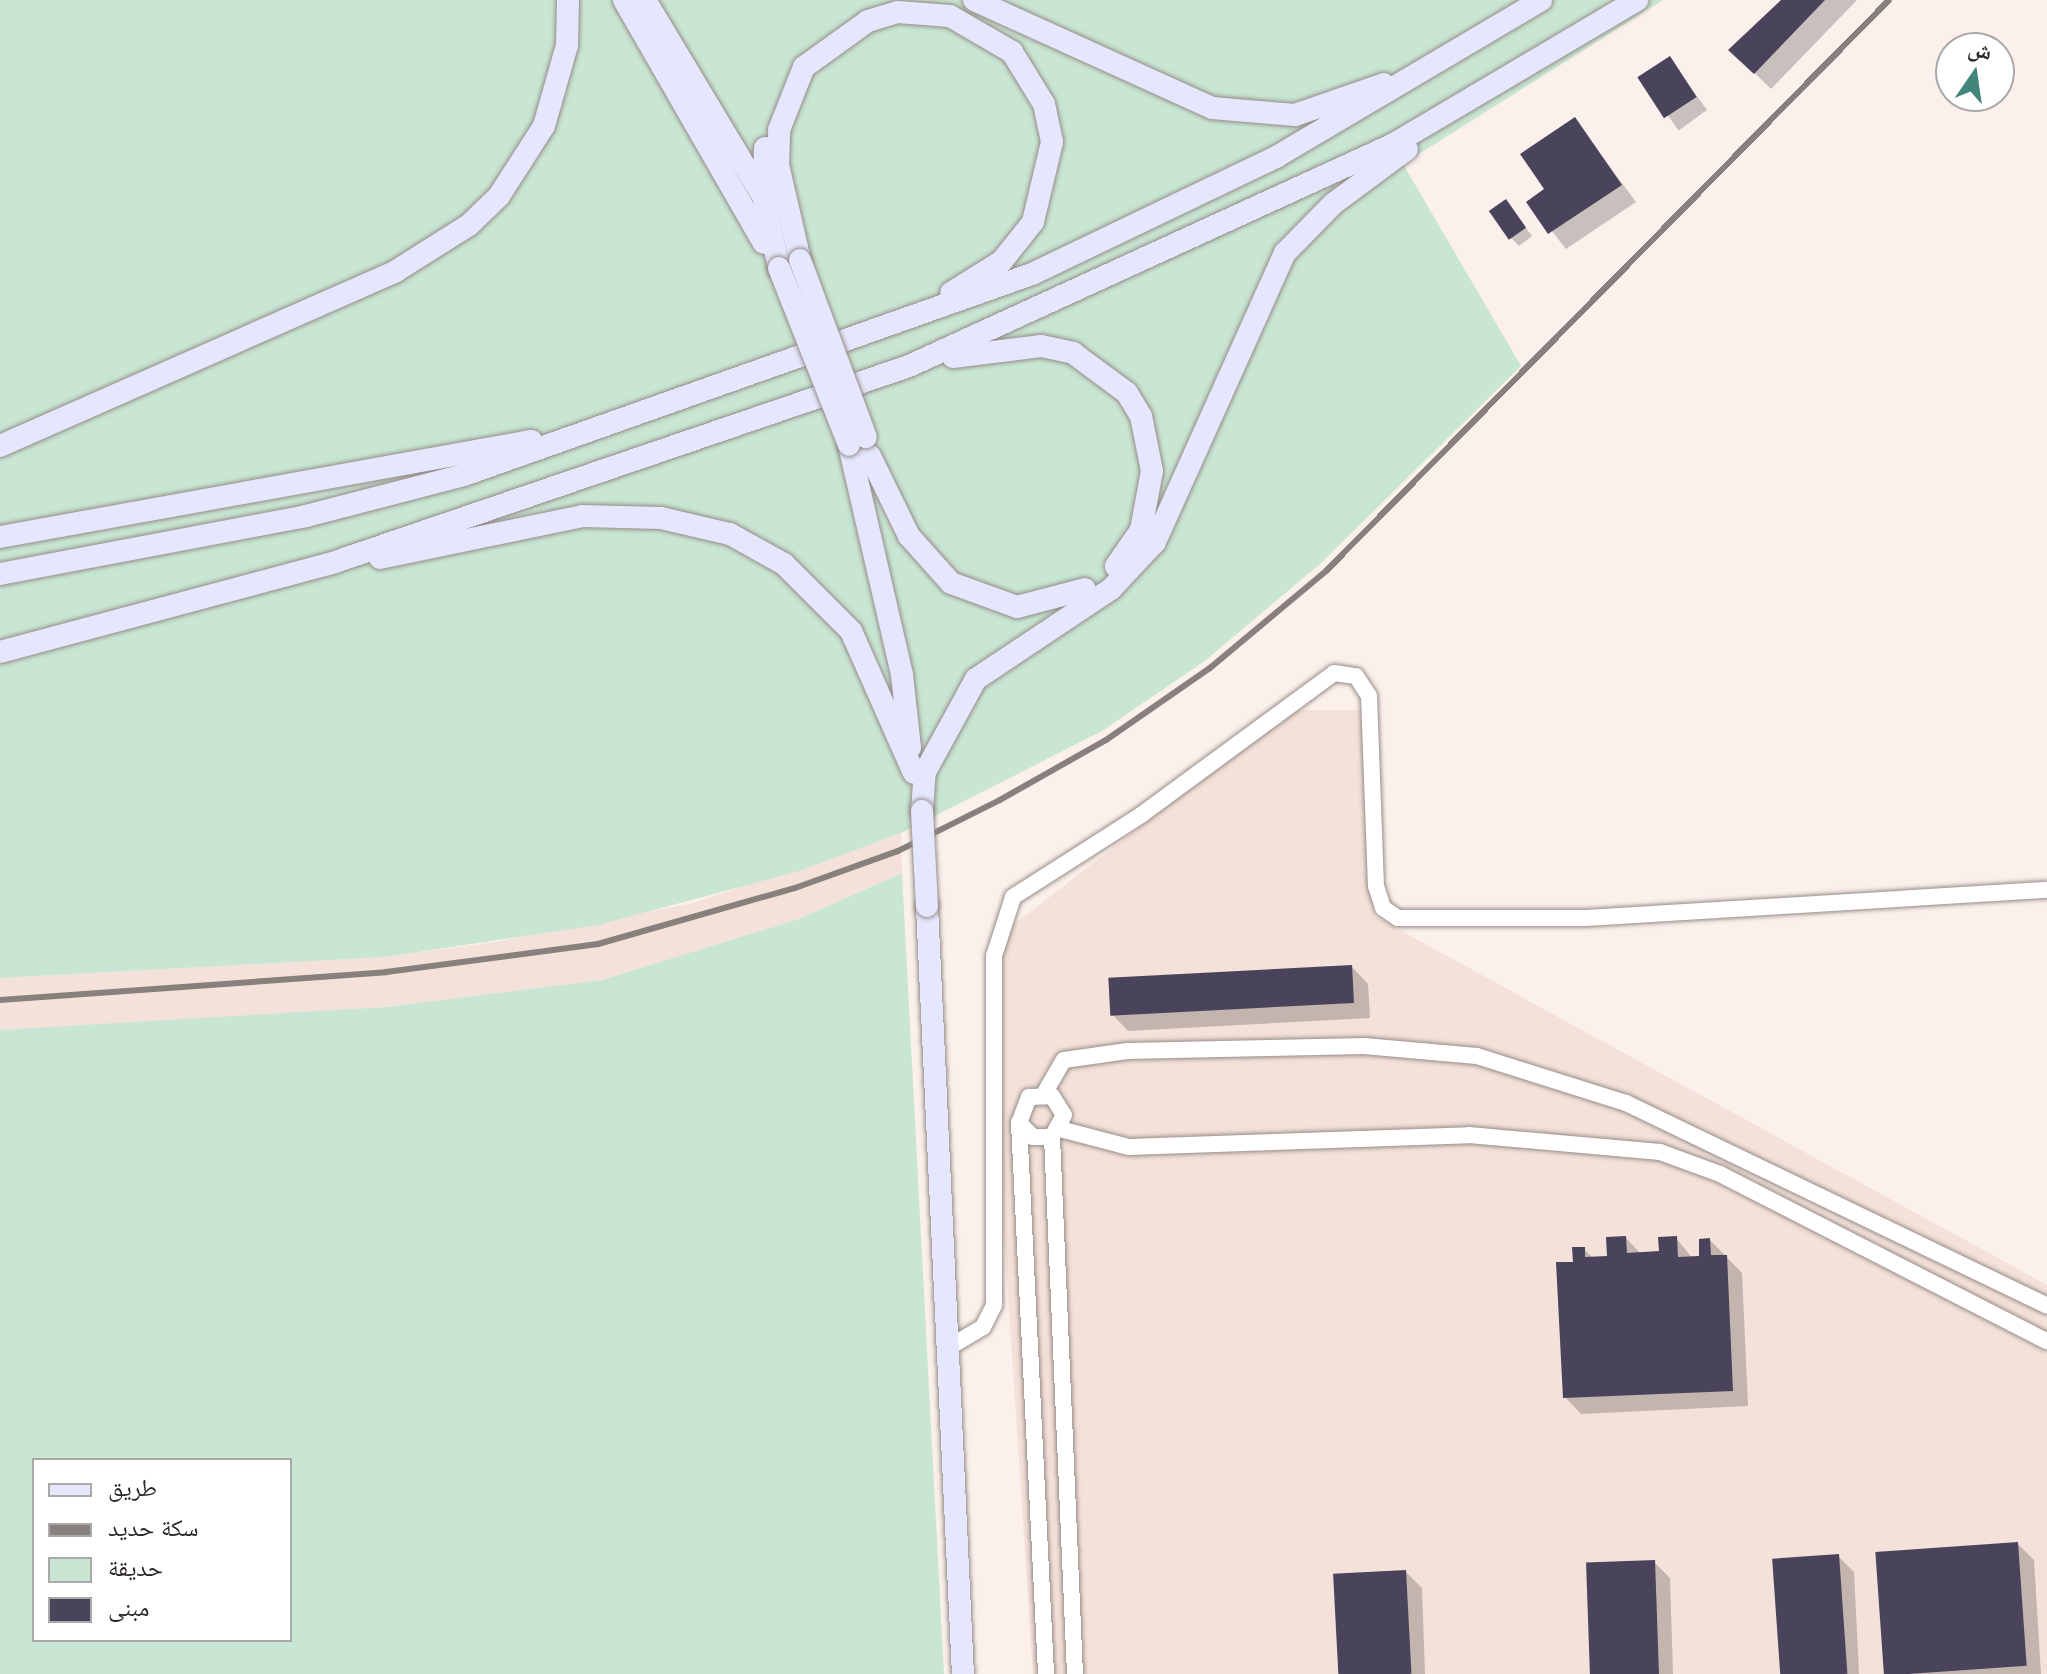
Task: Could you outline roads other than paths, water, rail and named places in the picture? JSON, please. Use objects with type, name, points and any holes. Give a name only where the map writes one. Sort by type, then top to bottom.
[{"type":"main road","points":[[0,446],[396,271],[469,225],[507,185],[544,126],[567,45],[568,0]]},
{"type":"main road","points":[[624,0],[789,264]]},
{"type":"main road","points":[[645,0],[763,195],[862,446],[886,525],[920,787],[963,1674]]},
{"type":"main road","points":[[763,195],[769,119],[800,53],[838,21],[898,0]]},
{"type":"main road","points":[[934,0],[1063,38]]},
{"type":"main road","points":[[974,0],[1063,38],[1146,82],[1259,117],[1337,104],[1462,49]]},
{"type":"main road","points":[[0,574],[306,516],[464,475],[564,436],[897,322],[1123,232],[1276,157],[1541,0]]},
{"type":"main road","points":[[920,787],[976,679],[1066,615],[1111,589],[1155,542],[1285,253],[1333,204],[1470,104],[1637,0]]},
{"type":"main road","points":[[789,264],[778,165],[779,130],[804,67],[845,31],[898,12],[950,16],[994,35],[1030,76],[1044,104],[1052,142],[1045,195],[1002,261],[897,322]]},
{"type":"main road","points":[[0,652],[335,562],[909,366],[1470,104]]},
{"type":"main road","points":[[862,446],[929,563],[994,603],[1037,606],[1077,594],[1128,554],[1141,530],[1152,471],[1149,442],[1127,393],[1103,370],[1041,346],[909,366]]},
{"type":"main road","points":[[0,537],[564,436]]},
{"type":"main road","points":[[862,446],[862,485],[920,787]]},
{"type":"main road","points":[[862,485],[919,573],[971,606],[1020,617],[1066,615]]},
{"type":"main road","points":[[335,562],[582,516],[661,518],[730,534],[784,564],[851,631],[920,787]]},
{"type":"street","points":[[946,1349],[983,1327],[994,1305],[994,956],[1013,897],[1141,815],[1334,673],[1356,676],[1369,696],[1376,886],[1383,908],[1398,918],[1586,918],[2047,890]]},
{"type":"street","points":[[1046,1674],[1019,1123],[1023,1102],[1044,1094],[1064,1060],[1127,1051],[1364,1046],[1477,1056],[1626,1103],[2047,1306]]},
{"type":"street","points":[[1044,1094],[1062,1107],[1056,1133],[1075,1674]]},
{"type":"street","points":[[1019,1123],[1033,1137],[1056,1133],[1129,1147],[1469,1135],[1660,1152],[1720,1174],[2047,1341]]},
{"type":"railway","points":[[0,1000],[386,972],[598,944],[795,888],[898,851],[1000,800],[1106,740],[1210,668],[1327,570],[1889,0]]}]
